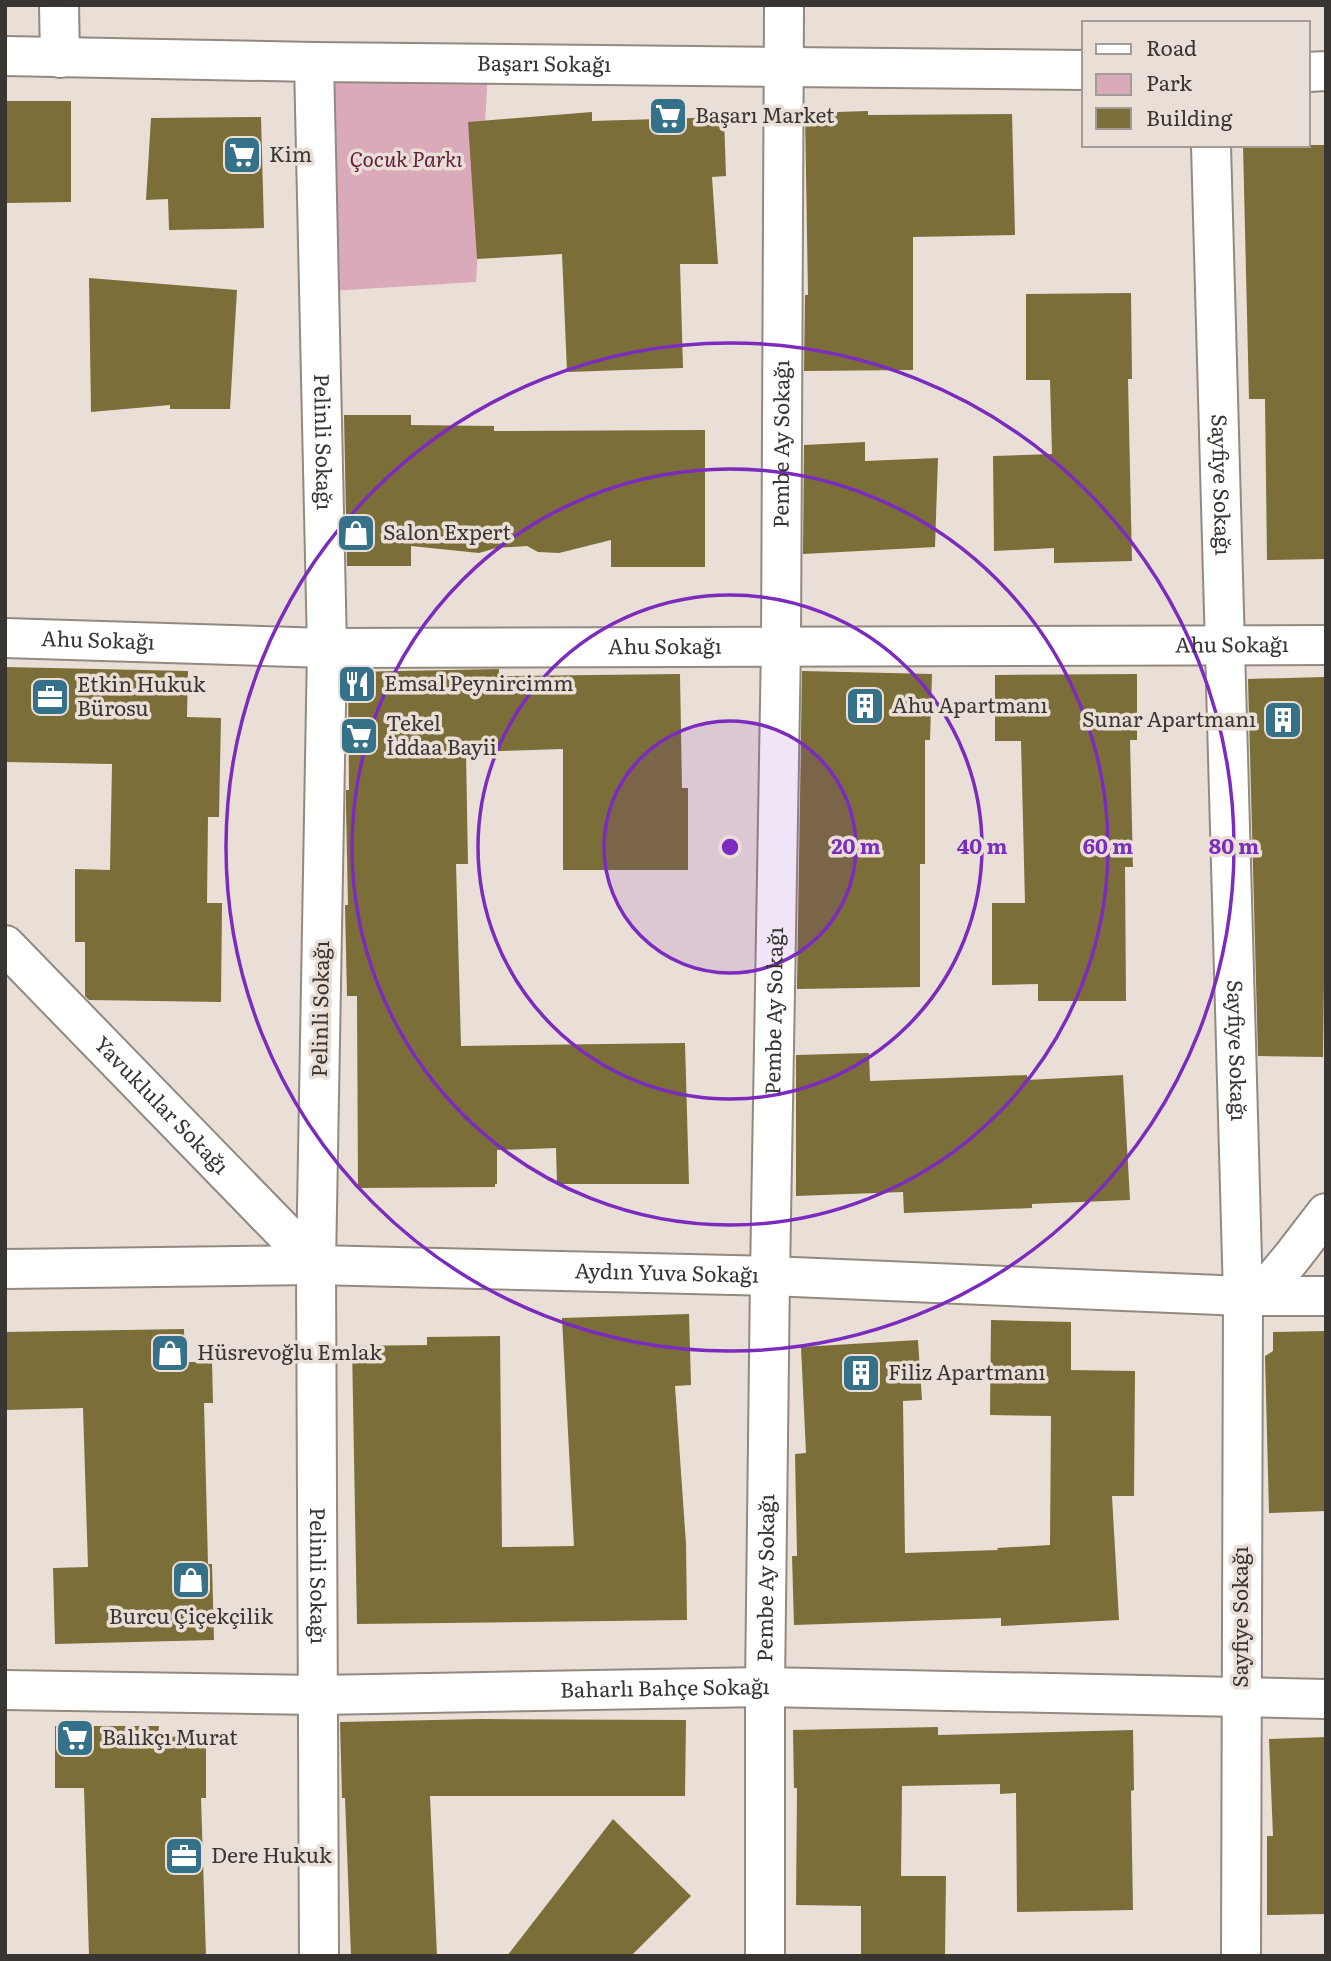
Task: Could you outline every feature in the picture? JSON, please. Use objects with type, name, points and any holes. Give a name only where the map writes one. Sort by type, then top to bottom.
[{"type":"street","points":[[59,5],[60,58]]},
{"type":"street","name":"Pembe Ay Sokağı","points":[[765,1956],[770,1276],[782,645],[784,5]]},
{"type":"street","name":"Başarı Sokağı","points":[[5,56],[1082,70]]},
{"type":"street","name":"Pelinli Sokağı","points":[[314,62],[327,648],[316,1265],[319,1956]]},
{"type":"street","name":"Sayfiye Sokağı","points":[[1212,147],[1226,646],[1251,1296],[1241,1697],[1241,1956]]},
{"type":"street","name":"Ahu Sokağı","points":[[5,638],[327,648],[1326,645]]},
{"type":"street","name":"Yavuklular Sokağı","points":[[5,945],[316,1265]]},
{"type":"street","points":[[1251,1296],[1326,1213]]},
{"type":"street","name":"Aydın Yuva Sokağı","points":[[5,1269],[316,1265],[770,1276],[1251,1296],[1326,1296]]},
{"type":"street","name":"Baharlı Bahçe Sokağı","points":[[5,1690],[318,1695],[765,1688],[1326,1699]]},
{"type":"green space","name":"Çocuk Parkı","points":[[488,71],[476,282],[330,291],[330,73]]},
{"type":"building","points":[[5,101],[71,101],[71,202],[5,203]]},
{"type":"building","points":[[868,111],[868,115],[1012,114],[1015,235],[913,237],[913,370],[804,371],[805,295],[808,295],[805,113]]},
{"type":"building","points":[[592,112],[592,121],[724,117],[726,176],[712,177],[718,264],[680,264],[683,368],[567,372],[562,254],[477,259],[468,122]]},
{"type":"building","points":[[261,117],[264,228],[169,230],[168,199],[146,200],[151,118]]},
{"type":"building","points":[[1326,145],[1326,559],[1267,560],[1265,399],[1249,399],[1243,147]]},
{"type":"building","points":[[89,278],[237,290],[230,409],[170,409],[170,405],[91,412]]},
{"type":"building","points":[[1131,293],[1132,379],[1128,379],[1132,561],[1054,563],[1054,548],[994,551],[993,456],[1052,454],[1050,380],[1026,380],[1026,294]]},
{"type":"building","points":[[344,415],[411,415],[411,425],[494,426],[494,431],[705,430],[705,567],[611,567],[611,540],[559,553],[538,552],[527,546],[496,548],[479,553],[411,546],[411,566],[347,566]]},
{"type":"building","points":[[865,442],[865,461],[938,458],[935,547],[803,554],[804,445]]},
{"type":"building","points":[[5,667],[188,671],[187,717],[221,718],[219,817],[208,817],[207,903],[222,903],[221,1002],[89,1000],[85,996],[85,942],[75,942],[75,869],[110,870],[112,764],[5,762]]},
{"type":"building","points":[[499,669],[499,676],[680,674],[682,788],[688,788],[688,870],[563,870],[563,749],[466,752],[468,864],[456,864],[461,1046],[685,1043],[689,1184],[557,1184],[556,1148],[497,1150],[495,1187],[358,1188],[357,996],[347,996],[345,905],[348,905],[348,672]]},
{"type":"building","points":[[802,671],[932,674],[930,740],[925,740],[925,864],[920,864],[920,987],[797,989]]},
{"type":"building","points":[[1137,674],[1137,740],[1130,740],[1133,867],[1125,867],[1126,1001],[1038,1001],[1038,984],[992,985],[992,903],[1025,903],[1021,741],[995,741],[995,675]]},
{"type":"building","points":[[1324,677],[1326,834],[1323,1057],[1258,1056],[1248,679]]},
{"type":"building","points":[[869,1053],[870,1081],[1027,1075],[1027,1080],[1123,1075],[1130,1200],[1032,1204],[1032,1208],[904,1213],[903,1192],[796,1196],[796,1055]]},
{"type":"building","points":[[689,1314],[691,1385],[675,1386],[686,1544],[687,1620],[357,1624],[352,1346],[427,1345],[427,1337],[500,1336],[502,1547],[574,1546],[562,1318]]},
{"type":"building","points":[[991,1320],[1071,1322],[1071,1370],[1135,1371],[1134,1496],[1112,1496],[1119,1620],[1001,1626],[1001,1618],[794,1625],[792,1556],[797,1556],[795,1454],[806,1453],[801,1347],[918,1340],[922,1400],[903,1401],[905,1553],[998,1550],[997,1548],[1050,1545],[1051,1416],[990,1415]]},
{"type":"building","points":[[184,1329],[185,1362],[212,1362],[213,1403],[204,1403],[208,1564],[212,1564],[214,1640],[55,1644],[53,1568],[88,1567],[83,1408],[5,1410],[5,1332]]},
{"type":"building","points":[[1326,1331],[1326,1511],[1269,1513],[1265,1356],[1273,1351],[1273,1332]]},
{"type":"building","points":[[482,1719],[686,1720],[685,1796],[430,1796],[437,1956],[351,1956],[340,1722]]},
{"type":"building","points":[[55,1726],[159,1726],[158,1737],[206,1736],[206,1798],[201,1798],[206,1956],[89,1956],[84,1788],[55,1788]]},
{"type":"building","points":[[938,1727],[938,1735],[1133,1730],[1133,1910],[1017,1912],[1016,1793],[1000,1794],[1000,1784],[902,1786],[901,1876],[946,1876],[945,1956],[861,1956],[861,1906],[796,1905],[797,1788],[794,1788],[793,1730]]},
{"type":"building","points":[[1326,1737],[1326,1914],[1267,1915],[1267,1836],[1273,1836],[1269,1739]]},
{"type":"building","points":[[613,1819],[691,1896],[631,1956],[507,1956]]},
{"type":"place","name":"Başarı Market","points":[[668,116]]},
{"type":"place","name":"Kim","points":[[242,155]]},
{"type":"place","name":"Salon Expert","points":[[356,533]]},
{"type":"place","name":"Emsal Peynircimm","points":[[357,684]]},
{"type":"place","name":"Etkin Hukuk Bürosu","points":[[50,697]]},
{"type":"place","name":"Ahu Apartmanı","points":[[865,706]]},
{"type":"place","name":"Sunar Apartmanı","points":[[1283,720]]},
{"type":"place","name":"Tekel İddaa Bayii","points":[[359,736]]},
{"type":"place","name":"Hüsrevoğlu Emlak","points":[[170,1353]]},
{"type":"place","name":"Filiz Apartmanı","points":[[861,1373]]},
{"type":"place","name":"Burcu Çiçekçilik","points":[[191,1580]]},
{"type":"place","name":"Balıkçı Murat","points":[[75,1738]]},
{"type":"place","name":"Dere Hukuk","points":[[184,1856]]}]
